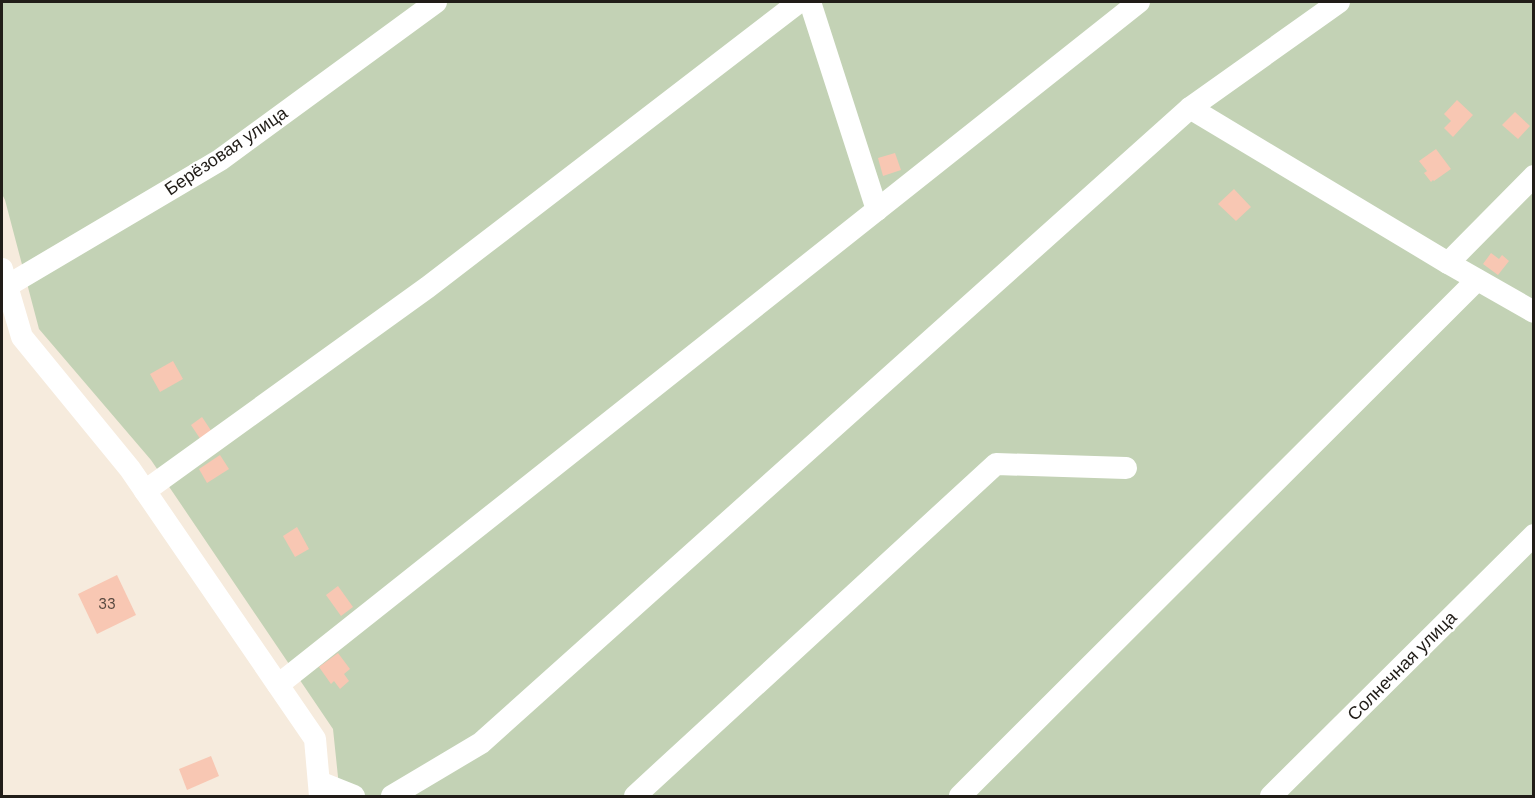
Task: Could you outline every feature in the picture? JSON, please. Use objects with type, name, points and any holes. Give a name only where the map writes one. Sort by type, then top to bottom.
[{"type":"street","name":"Берёзовая улица","points":[[4,278],[220,160],[436,2]]},
{"type":"street","points":[[145,491],[428,287],[799,2]]},
{"type":"street","points":[[810,2],[877,210]]},
{"type":"street","points":[[278,685],[1138,2]]},
{"type":"street","points":[[392,796],[481,743],[1190,108],[1339,2]]},
{"type":"street","points":[[1190,108],[1533,312]]},
{"type":"street","points":[[1448,263],[1533,176]]},
{"type":"street","points":[[4,278],[22,337],[130,469],[315,739],[319,789],[354,796]]},
{"type":"street","points":[[960,796],[1477,280]]},
{"type":"street","points":[[635,796],[996,464],[1126,468]]},
{"type":"street","name":"Солнечная улица","points":[[1271,796],[1533,535]]},
{"type":"green space","points":[[2,2],[1533,2],[1533,796],[340,796],[333,729],[151,460],[39,329],[2,194]]},
{"type":"building","points":[[1457,100],[1473,115],[1453,137],[1444,128],[1451,121],[1444,114]]},
{"type":"building","points":[[1515,112],[1530,126],[1518,139],[1502,125]]},
{"type":"building","points":[[1436,149],[1451,169],[1431,182],[1424,173],[1427,171],[1419,161]]},
{"type":"building","points":[[895,153],[901,170],[883,176],[878,158]]},
{"type":"building","points":[[1234,189],[1251,207],[1236,221],[1218,204]]},
{"type":"building","points":[[1491,253],[1499,259],[1502,255],[1509,261],[1498,275],[1483,264]]},
{"type":"building","points":[[173,361],[183,379],[160,392],[150,374]]},
{"type":"building","points":[[202,417],[214,435],[203,443],[191,425]]},
{"type":"building","points":[[220,455],[229,469],[207,483],[199,469]]},
{"type":"building","points":[[297,527],[309,549],[295,557],[283,536]]},
{"type":"building","points":[[117,575],[136,615],[97,634],[78,594]]},
{"type":"building","points":[[338,586],[353,607],[341,616],[326,595]]},
{"type":"building","points":[[338,653],[350,669],[344,674],[349,681],[340,689],[334,681],[331,684],[319,667]]},
{"type":"building","points":[[211,756],[219,776],[187,790],[179,769]]}]
